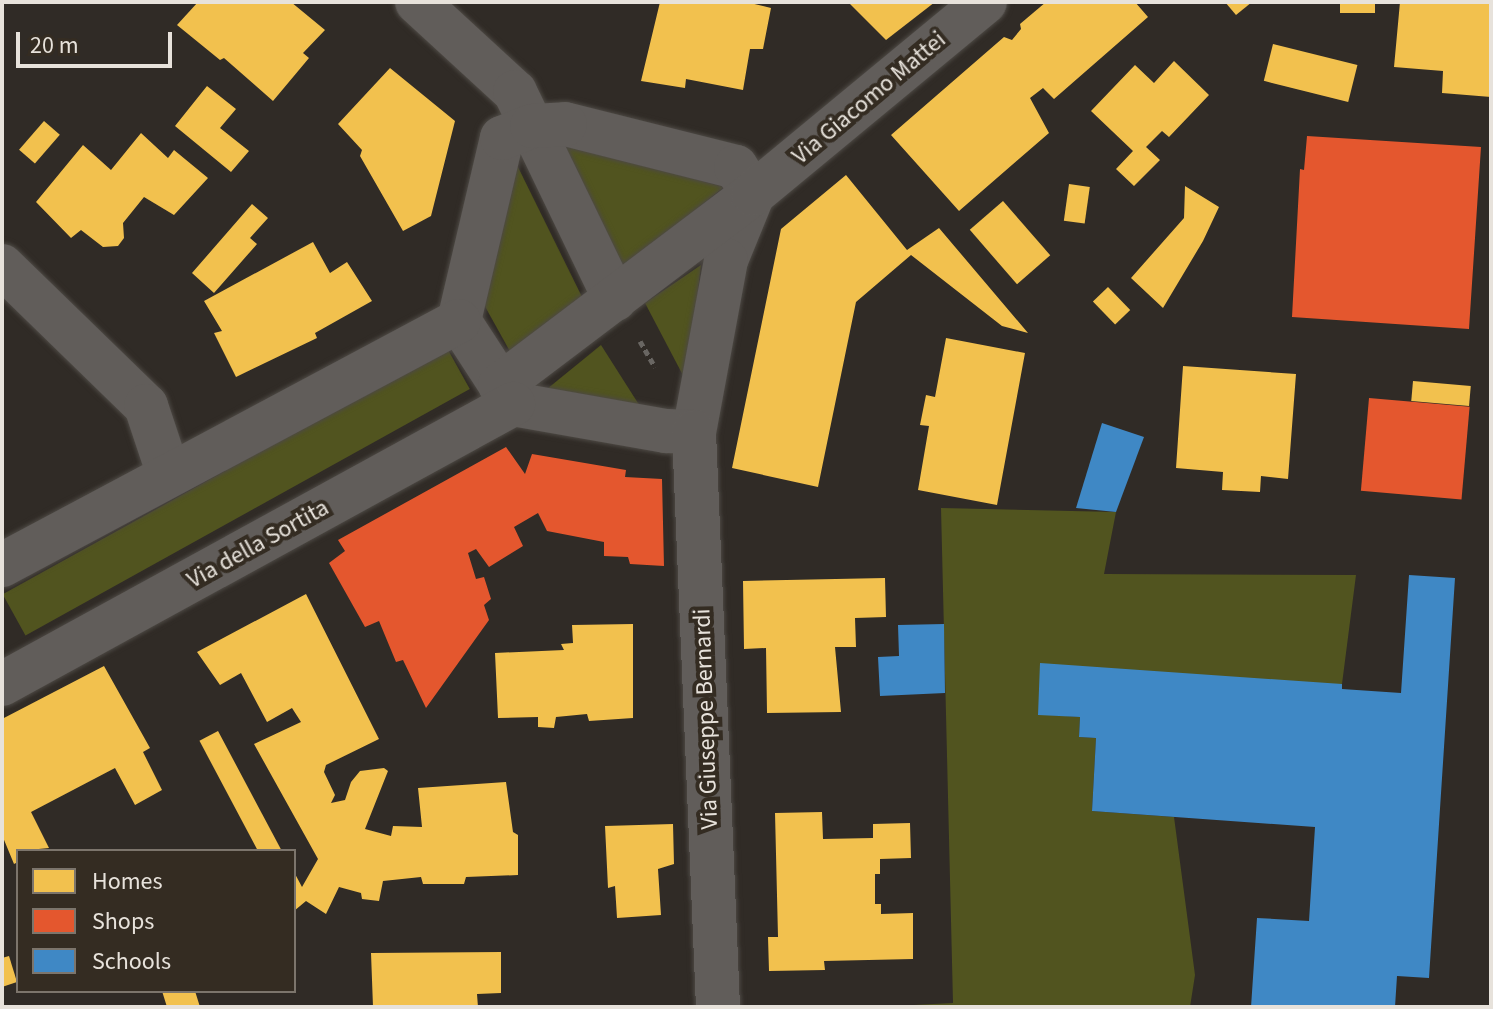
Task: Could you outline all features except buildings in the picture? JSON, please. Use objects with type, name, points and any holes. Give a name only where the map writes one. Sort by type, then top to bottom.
[{"type":"street","points":[[417,2],[515,92],[615,299]]},
{"type":"street","name":"Via Giacomo Mattei","points":[[615,299],[753,194],[985,2]]},
{"type":"street","points":[[694,432],[666,431],[506,395],[459,321],[502,138],[532,126],[565,124],[736,167],[753,194]]},
{"type":"street","name":"Via Giuseppe Bernardi","points":[[718,1007],[694,432],[726,260],[753,194]]},
{"type":"street","points":[[2,266],[146,406],[169,475]]},
{"type":"street","name":"Via della Sortita","points":[[2,684],[506,395],[615,299]]},
{"type":"street","points":[[2,565],[459,321]]},
{"type":"green space","points":[[562,143],[724,187],[623,268]]},
{"type":"green space","points":[[517,165],[584,301],[513,357],[482,301]]},
{"type":"green space","points":[[701,265],[687,383],[645,303]]},
{"type":"green space","points":[[601,345],[643,411],[547,389]]},
{"type":"green space","points":[[447,348],[470,389],[25,635],[3,594]]},
{"type":"green space","points":[[941,508],[1116,512],[1104,574],[1356,575],[1342,684],[1038,714],[1080,717],[1079,737],[1096,738],[1092,811],[1174,817],[1195,975],[1190,1007],[874,1007],[953,1003]]}]
